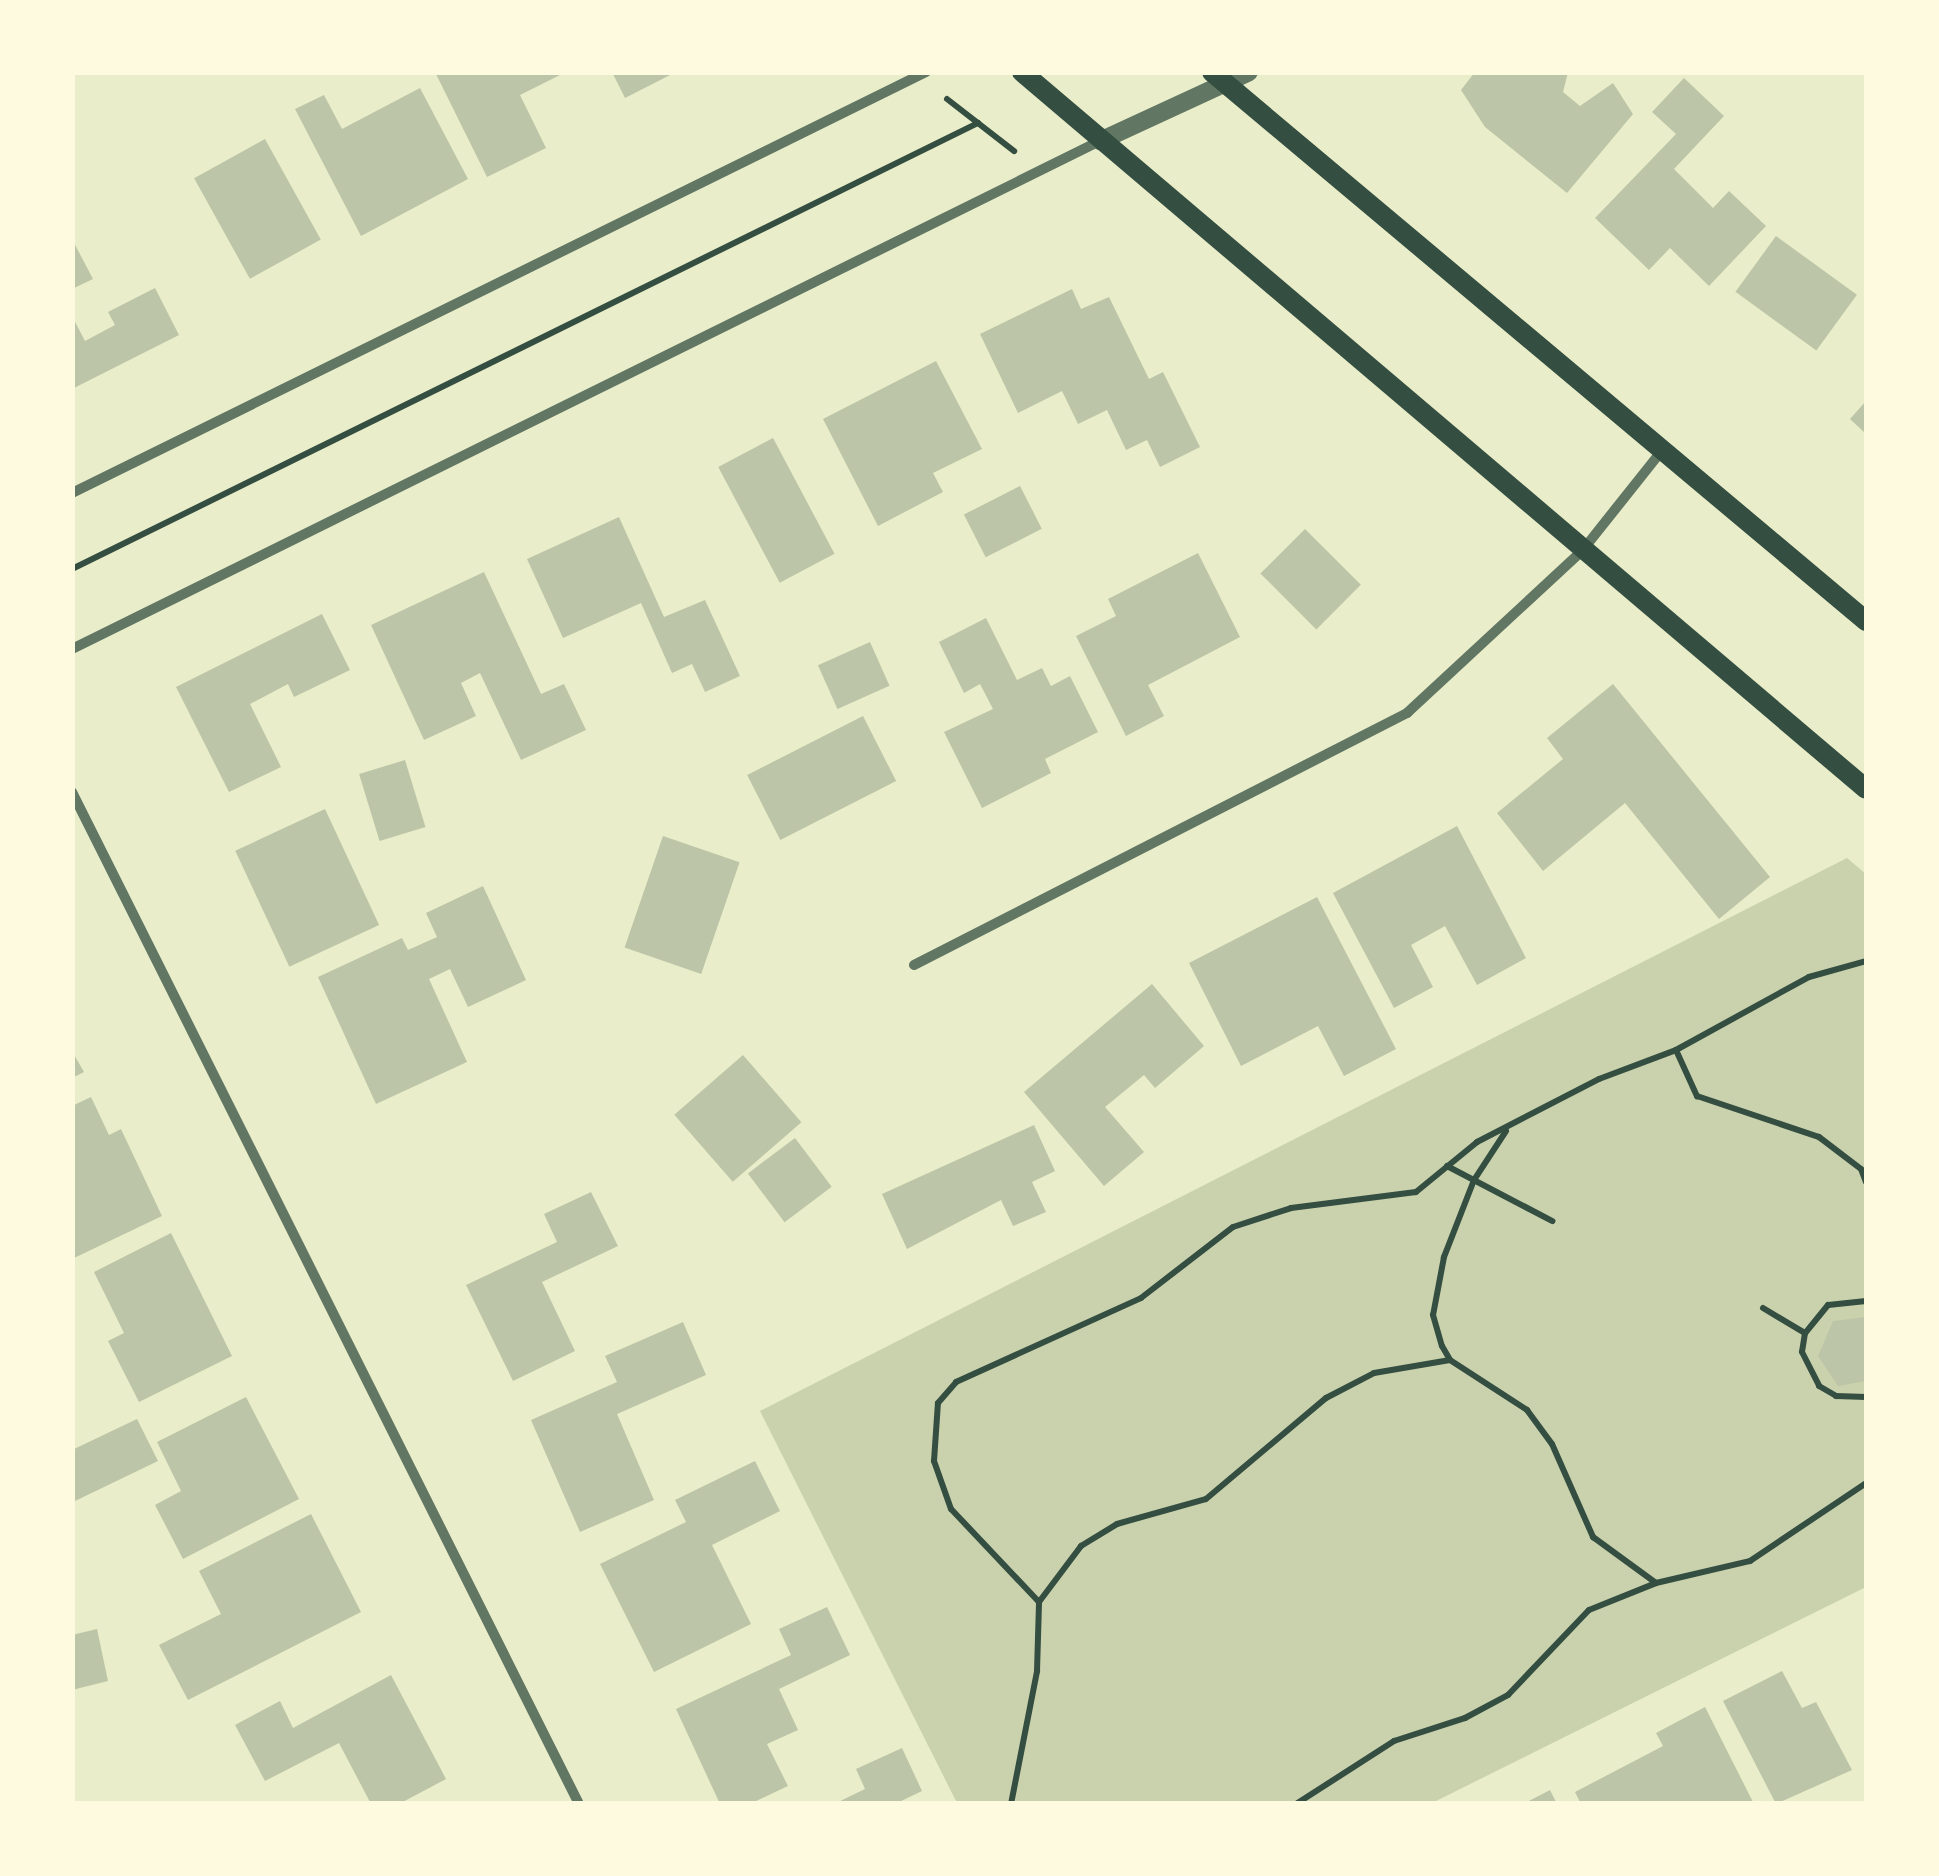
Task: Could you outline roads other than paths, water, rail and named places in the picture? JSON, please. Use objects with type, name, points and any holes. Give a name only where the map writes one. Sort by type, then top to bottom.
[{"type":"main road","points":[[1022,72],[1866,790]]},
{"type":"main road","points":[[1219,78],[1866,621]]},
{"type":"street","points":[[72,493],[926,72]]},
{"type":"street","points":[[72,649],[1100,141],[1219,78],[1248,72]]},
{"type":"street","points":[[914,965],[1407,713],[1582,551],[1664,448]]},
{"type":"street","points":[[72,792],[580,1804]]}]
